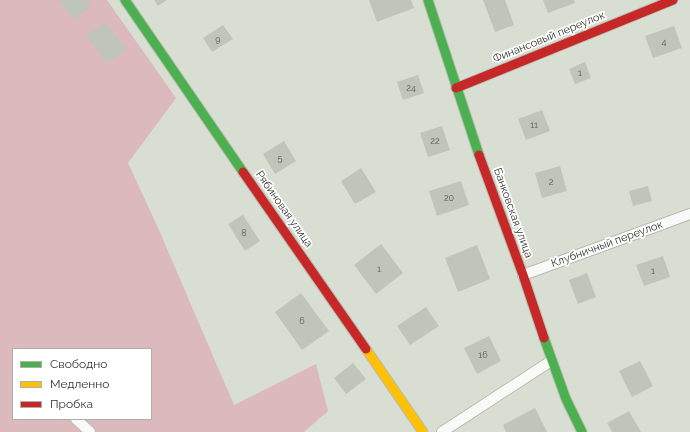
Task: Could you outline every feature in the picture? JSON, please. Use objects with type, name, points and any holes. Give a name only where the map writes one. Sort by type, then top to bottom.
[{"type":"street","name":"Рябиновая улица","points":[[125,0],[423,432]]},
{"type":"street","name":"Банковская улица","points":[[428,0],[484,171],[523,275],[551,362],[566,399],[582,432]]},
{"type":"street","name":"Финансовый переулок","points":[[456,88],[673,0]]},
{"type":"street","name":"Клубничный переулок","points":[[523,275],[690,214]]},
{"type":"street","points":[[442,432],[551,362]]},
{"type":"street","points":[[77,420],[90,432]]},
{"type":"shaded area","points":[[0,0],[107,0],[176,98],[128,163],[159,230],[234,405],[316,364],[328,411],[304,432],[0,432]]},
{"type":"building","points":[[58,0],[86,0],[91,6],[74,20]]},
{"type":"building","points":[[154,0],[167,0],[158,6]]},
{"type":"building","points":[[369,0],[411,0],[414,8],[377,22]]},
{"type":"building","points":[[483,0],[505,0],[514,25],[495,32]]},
{"type":"building","points":[[543,0],[574,0],[575,3],[548,13]]},
{"type":"building","points":[[105,22],[126,49],[107,63],[86,36]]},
{"type":"building","points":[[223,25],[233,39],[212,52],[203,38]]},
{"type":"building","points":[[674,26],[682,48],[653,58],[645,36]]},
{"type":"building","points":[[585,62],[591,78],[575,84],[569,69]]},
{"type":"building","points":[[418,75],[424,93],[403,100],[397,82]]},
{"type":"building","points":[[542,110],[550,131],[526,140],[518,119]]},
{"type":"building","points":[[442,126],[450,150],[428,157],[420,133]]},
{"type":"building","points":[[284,141],[296,161],[275,174],[263,154]]},
{"type":"building","points":[[560,166],[567,191],[542,198],[535,173]]},
{"type":"building","points":[[361,168],[376,192],[355,204],[341,181]]},
{"type":"building","points":[[461,181],[469,205],[437,216],[429,191]]},
{"type":"building","points":[[648,186],[652,201],[633,206],[629,191]]},
{"type":"building","points":[[243,215],[260,241],[245,251],[228,224]]},
{"type":"building","points":[[381,244],[403,273],[376,294],[354,265]]},
{"type":"building","points":[[477,245],[490,279],[458,292],[445,258]]},
{"type":"building","points":[[663,256],[670,277],[644,286],[636,265]]},
{"type":"building","points":[[587,273],[596,297],[578,304],[569,280]]},
{"type":"building","points":[[301,293],[329,331],[302,350],[275,312]]},
{"type":"building","points":[[426,307],[439,326],[410,345],[397,326]]},
{"type":"building","points":[[489,336],[501,361],[477,374],[464,348]]},
{"type":"building","points":[[640,361],[653,386],[632,397],[619,371]]},
{"type":"building","points":[[353,363],[366,379],[346,394],[334,378]]},
{"type":"building","points":[[535,408],[547,432],[506,432],[503,425]]},
{"type":"building","points":[[629,411],[641,432],[612,432],[607,423]]},
{"type":"traffic: fast","points":[[125,0],[243,172]]},
{"type":"traffic: fast","points":[[428,0],[479,155]]},
{"type":"traffic: fast","points":[[544,338],[566,399],[582,432]]},
{"type":"traffic: slow","points":[[366,349],[423,432]]},
{"type":"traffic: jam","points":[[456,88],[673,0]]},
{"type":"traffic: jam","points":[[479,155],[523,275],[544,338]]},
{"type":"traffic: jam","points":[[243,172],[366,349]]}]
